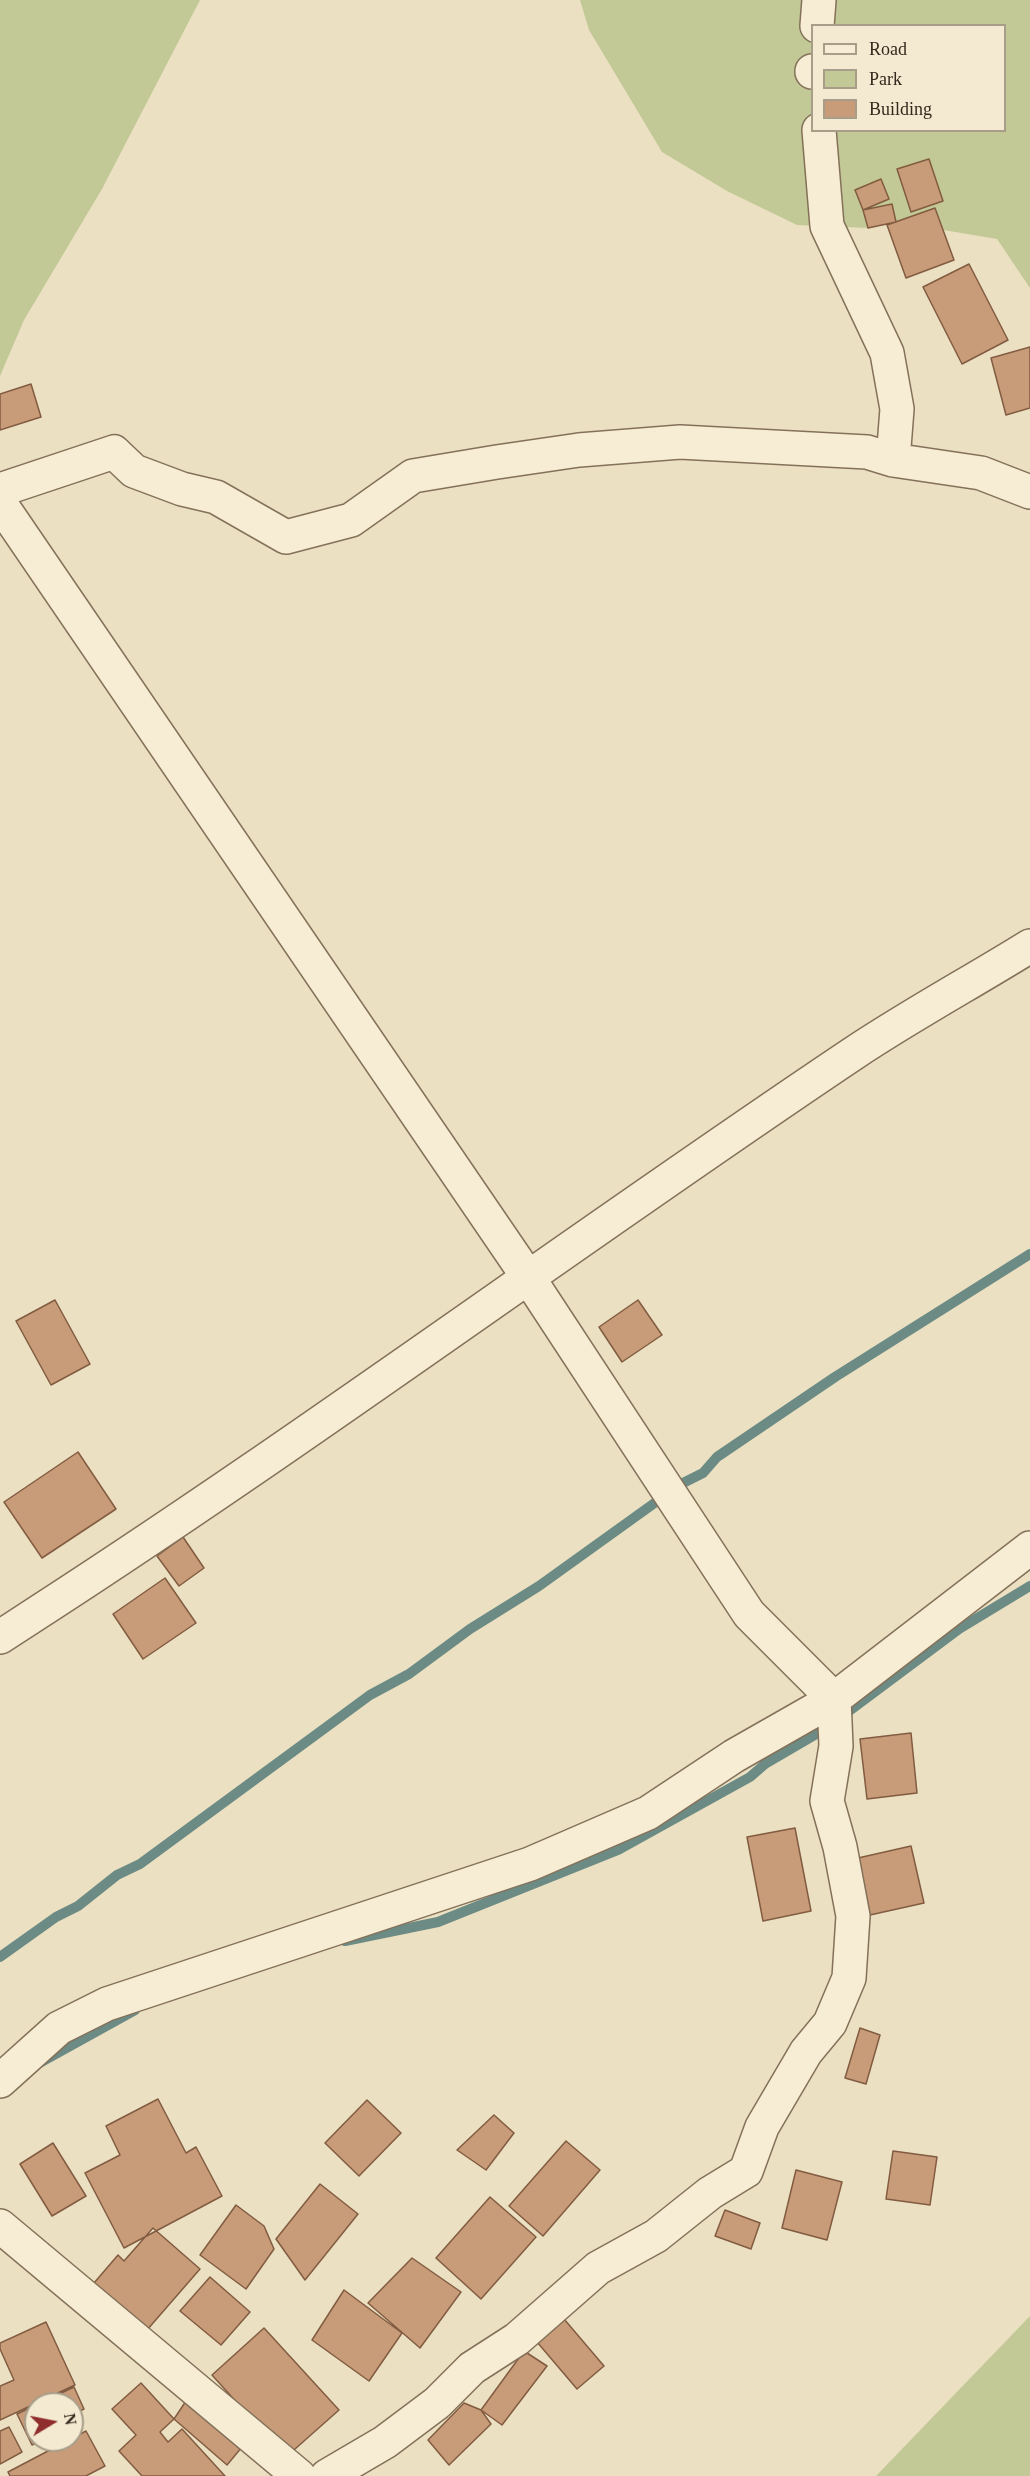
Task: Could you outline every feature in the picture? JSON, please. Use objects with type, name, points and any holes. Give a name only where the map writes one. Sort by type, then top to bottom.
[{"type":"street","points":[[817,24],[819,0]]},
{"type":"street","points":[[819,132],[827,226],[887,353],[897,409],[893,460]]},
{"type":"street","points":[[0,490],[114,452],[134,471],[182,489],[216,497],[286,537],[351,519],[413,477],[579,450],[680,442],[867,452],[893,460],[981,473],[1030,492]]},
{"type":"street","points":[[0,503],[528,1277],[749,1614],[834,1699],[836,1746],[827,1801],[840,1847],[853,1916],[849,1978],[830,2023],[806,2052],[762,2127],[746,2171],[710,2193],[656,2236],[598,2268],[517,2339],[472,2368],[437,2403],[385,2442],[327,2476]]},
{"type":"street","points":[[0,1637],[173,1525],[329,1419],[528,1277],[857,1051],[1030,946]]},
{"type":"street","points":[[0,2081],[58,2028],[107,2004],[530,1864],[648,1813],[734,1756],[834,1699],[1030,1548]]},
{"type":"street","points":[[0,2226],[299,2476]]},
{"type":"green space","points":[[0,0],[200,0],[102,189],[24,320],[0,376]]},
{"type":"green space","points":[[580,0],[1030,0],[1030,288],[997,239],[896,222],[868,228],[797,225],[727,191],[662,152],[589,30]]},
{"type":"green space","points":[[1030,2316],[1030,2476],[876,2476]]},
{"type":"building","points":[[929,159],[943,201],[911,212],[897,169]]},
{"type":"building","points":[[881,179],[889,199],[863,210],[855,190]]},
{"type":"building","points":[[892,204],[896,222],[868,228],[863,210]]},
{"type":"building","points":[[935,208],[954,260],[906,278],[887,225]]},
{"type":"building","points":[[969,264],[1008,340],[962,364],[923,287]]},
{"type":"building","points":[[1030,347],[1030,408],[1006,415],[991,358]]},
{"type":"building","points":[[31,384],[41,417],[0,430],[0,394]]},
{"type":"building","points":[[55,1300],[90,1364],[51,1385],[16,1321]]},
{"type":"building","points":[[638,1300],[662,1335],[622,1362],[599,1327]]},
{"type":"building","points":[[78,1452],[116,1509],[42,1558],[4,1502]]},
{"type":"building","points":[[183,1537],[204,1568],[179,1586],[157,1556]]},
{"type":"building","points":[[165,1578],[196,1623],[143,1659],[113,1614]]},
{"type":"building","points":[[911,1733],[917,1793],[867,1799],[860,1739]]},
{"type":"building","points":[[795,1828],[811,1911],[763,1921],[747,1837]]},
{"type":"building","points":[[911,1846],[924,1903],[870,1915],[858,1858]]},
{"type":"building","points":[[860,2028],[880,2035],[866,2084],[845,2078]]},
{"type":"building","points":[[158,2099],[186,2153],[196,2147],[222,2196],[124,2248],[85,2173],[120,2155],[106,2126]]},
{"type":"building","points":[[367,2100],[401,2133],[359,2176],[325,2143]]},
{"type":"building","points":[[494,2115],[514,2133],[486,2170],[457,2150]]},
{"type":"building","points":[[566,2141],[600,2170],[543,2236],[509,2206]]},
{"type":"building","points":[[53,2143],[86,2196],[52,2216],[20,2164]]},
{"type":"building","points":[[893,2151],[937,2157],[930,2205],[886,2199]]},
{"type":"building","points":[[796,2170],[842,2182],[827,2240],[782,2228]]},
{"type":"building","points":[[320,2184],[358,2214],[305,2280],[276,2239]]},
{"type":"building","points":[[490,2197],[536,2237],[481,2299],[436,2258]]},
{"type":"building","points":[[236,2205],[264,2226],[274,2249],[246,2289],[200,2255]]},
{"type":"building","points":[[725,2210],[760,2223],[751,2249],[715,2236]]},
{"type":"building","points":[[153,2228],[200,2269],[147,2330],[94,2283],[118,2255],[124,2261]]},
{"type":"building","points":[[412,2258],[461,2292],[420,2348],[368,2303]]},
{"type":"building","points":[[210,2277],[250,2312],[221,2345],[180,2311]]},
{"type":"building","points":[[344,2290],[402,2333],[369,2381],[312,2340]]},
{"type":"building","points":[[564,2319],[604,2366],[577,2389],[537,2342]]},
{"type":"building","points":[[46,2322],[75,2385],[60,2392],[24,2392],[24,2409],[0,2420],[0,2386],[14,2380],[0,2349],[0,2343]]},
{"type":"building","points":[[264,2328],[339,2410],[286,2457],[212,2375]]},
{"type":"building","points":[[524,2351],[547,2366],[502,2425],[481,2410]]},
{"type":"building","points":[[141,2383],[174,2419],[160,2432],[168,2442],[182,2429],[225,2476],[142,2476],[119,2451],[136,2435],[112,2409]]},
{"type":"building","points":[[74,2387],[76,2392],[63,2392]]},
{"type":"building","points":[[186,2401],[242,2447],[227,2465],[174,2419]]},
{"type":"building","points":[[464,2403],[481,2410],[491,2424],[449,2465],[428,2440]]},
{"type":"building","points":[[24,2411],[24,2428],[17,2414]]},
{"type":"building","points":[[9,2427],[22,2452],[0,2464],[0,2431]]},
{"type":"building","points":[[86,2431],[105,2466],[86,2476],[10,2476],[8,2472],[46,2452],[84,2452],[84,2432]]},
{"type":"waterway","points":[[0,1957],[56,1917],[78,1906],[117,1875],[140,1864],[370,1695],[409,1674],[470,1629],[539,1586],[681,1484],[703,1473],[717,1457],[835,1377],[1030,1254]]},
{"type":"waterway","points":[[345,1941],[438,1922],[620,1849],[750,1777],[765,1764],[825,1729],[959,1629],[1030,1586]]},
{"type":"waterway","points":[[41,2062],[135,2010]]}]
